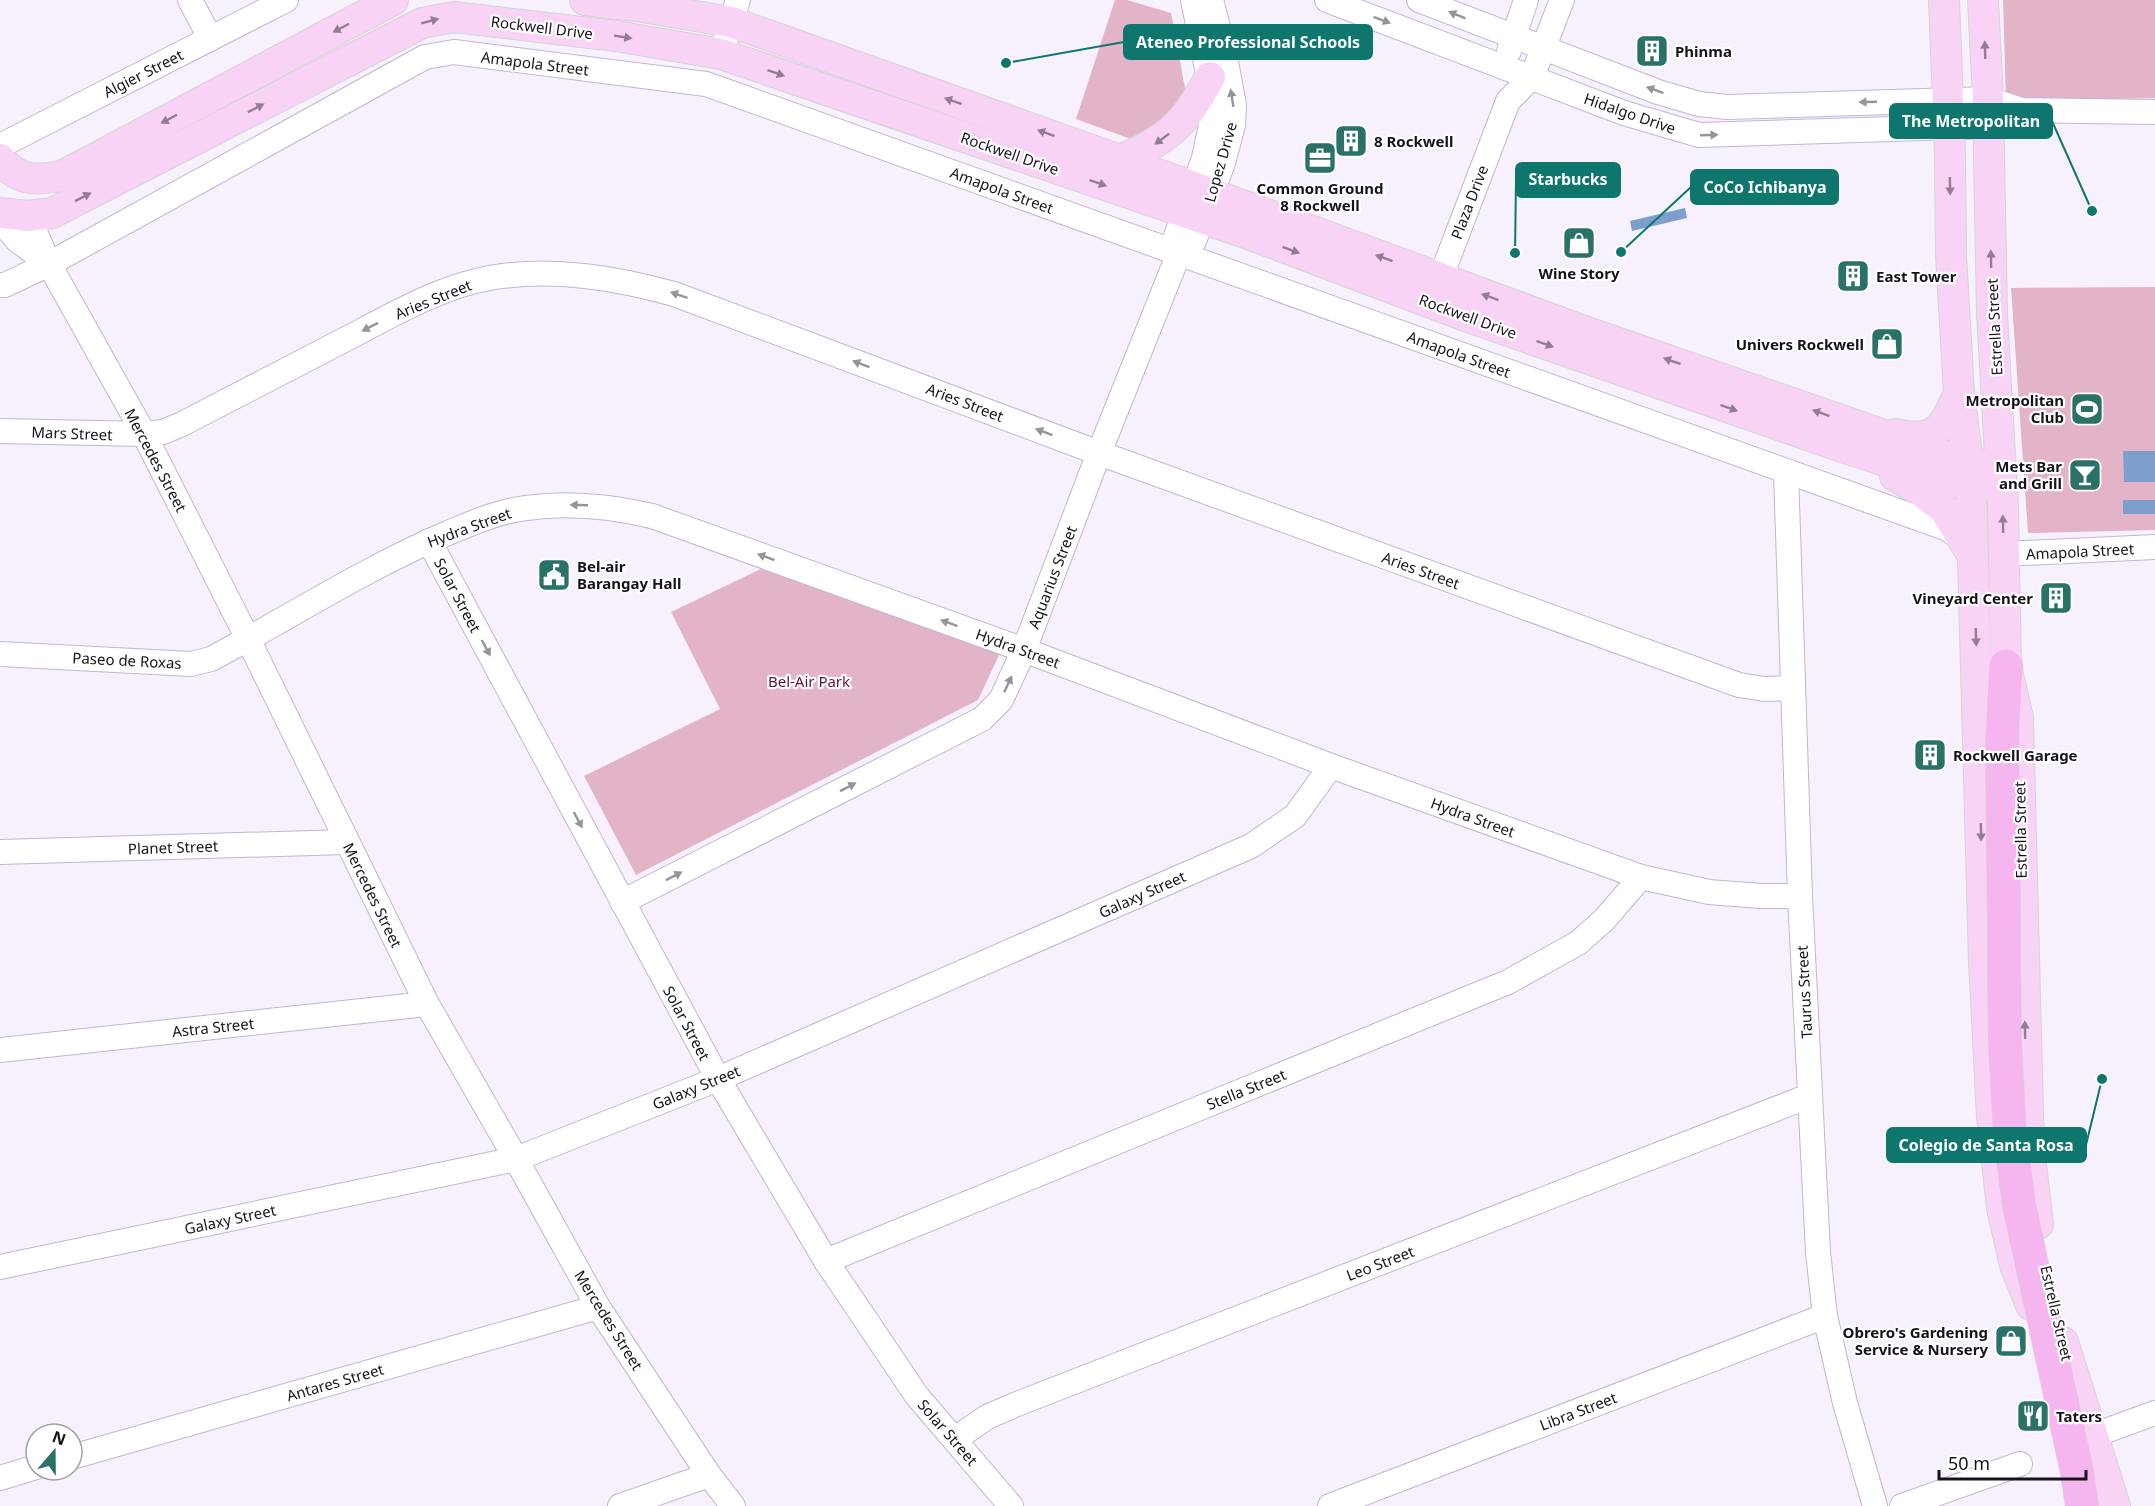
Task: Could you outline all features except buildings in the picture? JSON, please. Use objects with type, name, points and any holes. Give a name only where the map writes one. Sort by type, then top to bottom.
[{"type":"highway","points":[[2006,666],[2002,738],[2005,1043],[2010,1136],[2019,1205],[2072,1449],[2080,1506]]},
{"type":"main road","points":[[2,159],[28,178],[44,180],[64,175],[393,0]]},
{"type":"main road","name":"Rockwell Drive","points":[[585,0],[734,11],[1120,160],[1198,203]]},
{"type":"main road","name":"Estrella Street","points":[[1944,0],[1951,255],[1959,393],[1969,475],[1969,550],[1984,962],[1995,1150],[2002,1208],[2012,1253],[2031,1305],[2062,1447],[2080,1506]]},
{"type":"main road","name":"Estrella Street","points":[[1983,0],[1992,314],[2004,554],[2006,666],[2018,718],[2025,1053],[2034,1193],[2042,1252],[2066,1358],[2115,1506]]},
{"type":"main road","name":"Rockwell Drive","points":[[9,216],[52,213],[422,23],[454,17],[605,35],[721,54],[1198,203],[1435,291],[1850,437],[1969,475],[2001,475]]},
{"type":"main road","points":[[1120,160],[1150,148],[1175,129],[1195,105],[1210,77]]},
{"type":"main road","points":[[2,159],[9,216]]},
{"type":"main road","points":[[1850,437],[1909,437],[1936,432],[1943,426],[1959,393]]},
{"type":"main road","points":[[1850,437],[1945,510],[1969,550]]},
{"type":"street","points":[[190,0],[210,38]]},
{"type":"street","name":"Algier Street","points":[[2,159],[210,38],[286,0]]},
{"type":"street","name":"Lopez Drive","points":[[1193,0],[1213,97],[1211,125],[1198,203]]},
{"type":"street","name":"Lopez Drive","points":[[1198,203],[1229,144],[1233,125],[1234,105],[1223,46],[1210,0]]},
{"type":"street","name":"Hidalgo Drive","points":[[1327,0],[1624,113],[1699,135],[1948,113]]},
{"type":"street","name":"Hidalgo Drive","points":[[1419,0],[1658,92],[1699,104],[1948,113]]},
{"type":"street","name":"Plaza Drive","points":[[1508,100],[1504,66],[1526,0]]},
{"type":"street","name":"Plaza Drive","points":[[1435,291],[1508,100],[1532,77],[1562,0]]},
{"type":"street","points":[[721,54],[734,11]]},
{"type":"street","name":"Amapola Street","points":[[49,264],[425,57],[454,52],[706,84],[1948,529],[1969,550]]},
{"type":"street","points":[[1948,113],[2021,110],[2155,112]]},
{"type":"street","name":"Aquarius Street","points":[[622,902],[982,719],[1001,700],[1024,650],[1179,253],[1176,236],[1198,203]]},
{"type":"street","name":"Mercedes Street","points":[[9,216],[49,264],[144,434],[248,639],[427,1005],[516,1158],[598,1307],[709,1475],[733,1506]]},
{"type":"street","points":[[0,285],[5,285],[49,264]]},
{"type":"street","name":"Aries Street","points":[[144,434],[163,432],[182,424],[404,309],[451,289],[493,277],[545,273],[637,283],[675,294],[1099,453],[1739,686],[1764,689],[1793,688]]},
{"type":"street","name":"Mars Street","points":[[0,430],[144,434]]},
{"type":"street","name":"Taurus Street","points":[[1786,472],[1800,896],[1818,1252],[1825,1316],[1845,1403],[1875,1506]]},
{"type":"street","name":"Hydra Street","points":[[248,639],[376,568],[429,541],[477,521],[523,508],[575,504],[614,507],[652,516],[1024,650],[1331,766],[1641,877],[1709,892],[1800,896]]},
{"type":"street","name":"Solar Street","points":[[429,541],[718,1080],[826,1262],[917,1396],[1011,1506]]},
{"type":"street","name":"Amapola Street","points":[[2004,554],[2155,548]]},
{"type":"street","name":"Paseo de Roxas","points":[[0,654],[191,664],[211,659],[248,639]]},
{"type":"street","name":"Galaxy Street","points":[[0,1267],[516,1158],[718,1080],[1251,846],[1295,816],[1331,766]]},
{"type":"street","name":"Planet Street","points":[[0,852],[346,842]]},
{"type":"street","name":"Stella Street","points":[[826,1262],[1508,982],[1578,943],[1605,920],[1641,877]]},
{"type":"street","name":"Astra Street","points":[[0,1050],[427,1005]]},
{"type":"street","name":"Leo Street","points":[[955,1439],[987,1417],[1017,1404],[1809,1096]]},
{"type":"street","name":"Antares Street","points":[[84,1454],[598,1307]]},
{"type":"street","name":"Libra Street","points":[[1330,1506],[1825,1316]]},
{"type":"street","points":[[2062,1447],[2155,1413]]},
{"type":"street","points":[[1902,1506],[2020,1464]]},
{"type":"street","points":[[0,1478],[24,1471]]},
{"type":"street","points":[[620,1506],[709,1475]]},
{"type":"green space","points":[[1115,0],[1127,0],[1171,13],[1187,99],[1187,138],[1161,150],[1076,119]]},
{"type":"green space","points":[[2003,0],[2155,0],[2155,98],[2006,101]]},
{"type":"green space","name":"Metropolitan Club","points":[[2155,287],[2155,530],[2028,533],[2011,288]]},
{"type":"green space","name":"Bel-Air Park","points":[[765,567],[1000,653],[978,700],[636,875],[584,776],[720,709],[671,612]]},
{"type":"water","points":[[1685,208],[1687,218],[1632,231],[1630,221]]},
{"type":"water","points":[[2123,451],[2155,451],[2155,482],[2124,482]]},
{"type":"water","points":[[2123,500],[2155,500],[2155,514],[2123,514]]},
{"type":"place","name":"Phinma","points":[[1652,51]]},
{"type":"place","name":"Ateneo Professional Schools","points":[[1006,63]]},
{"type":"place","name":"8 Rockwell","points":[[1351,141]]},
{"type":"place","name":"Common Ground 8 Rockwell","points":[[1320,158]]},
{"type":"place","name":"The Metropolitan","points":[[2092,211]]},
{"type":"place","name":"Wine Story","points":[[1579,243]]},
{"type":"place","name":"CoCo Ichibanya","points":[[1621,252]]},
{"type":"place","name":"Starbucks","points":[[1515,253]]},
{"type":"place","name":"East Tower","points":[[1853,276]]},
{"type":"place","name":"Univers Rockwell","points":[[1887,344]]},
{"type":"place","name":"Metropolitan Club","points":[[2087,409]]},
{"type":"place","name":"Mets Bar and Grill","points":[[2085,475]]},
{"type":"place","name":"Bel-air Barangay Hall","points":[[554,575]]},
{"type":"place","name":"Vineyard Center","points":[[2056,598]]},
{"type":"place","name":"Rockwell Garage","points":[[1930,755]]},
{"type":"place","name":"Colegio de Santa Rosa","points":[[2102,1079]]},
{"type":"place","name":"Obrero's Gardening Service & Nursery","points":[[2011,1341]]},
{"type":"place","name":"Taters","points":[[2033,1416]]}]
